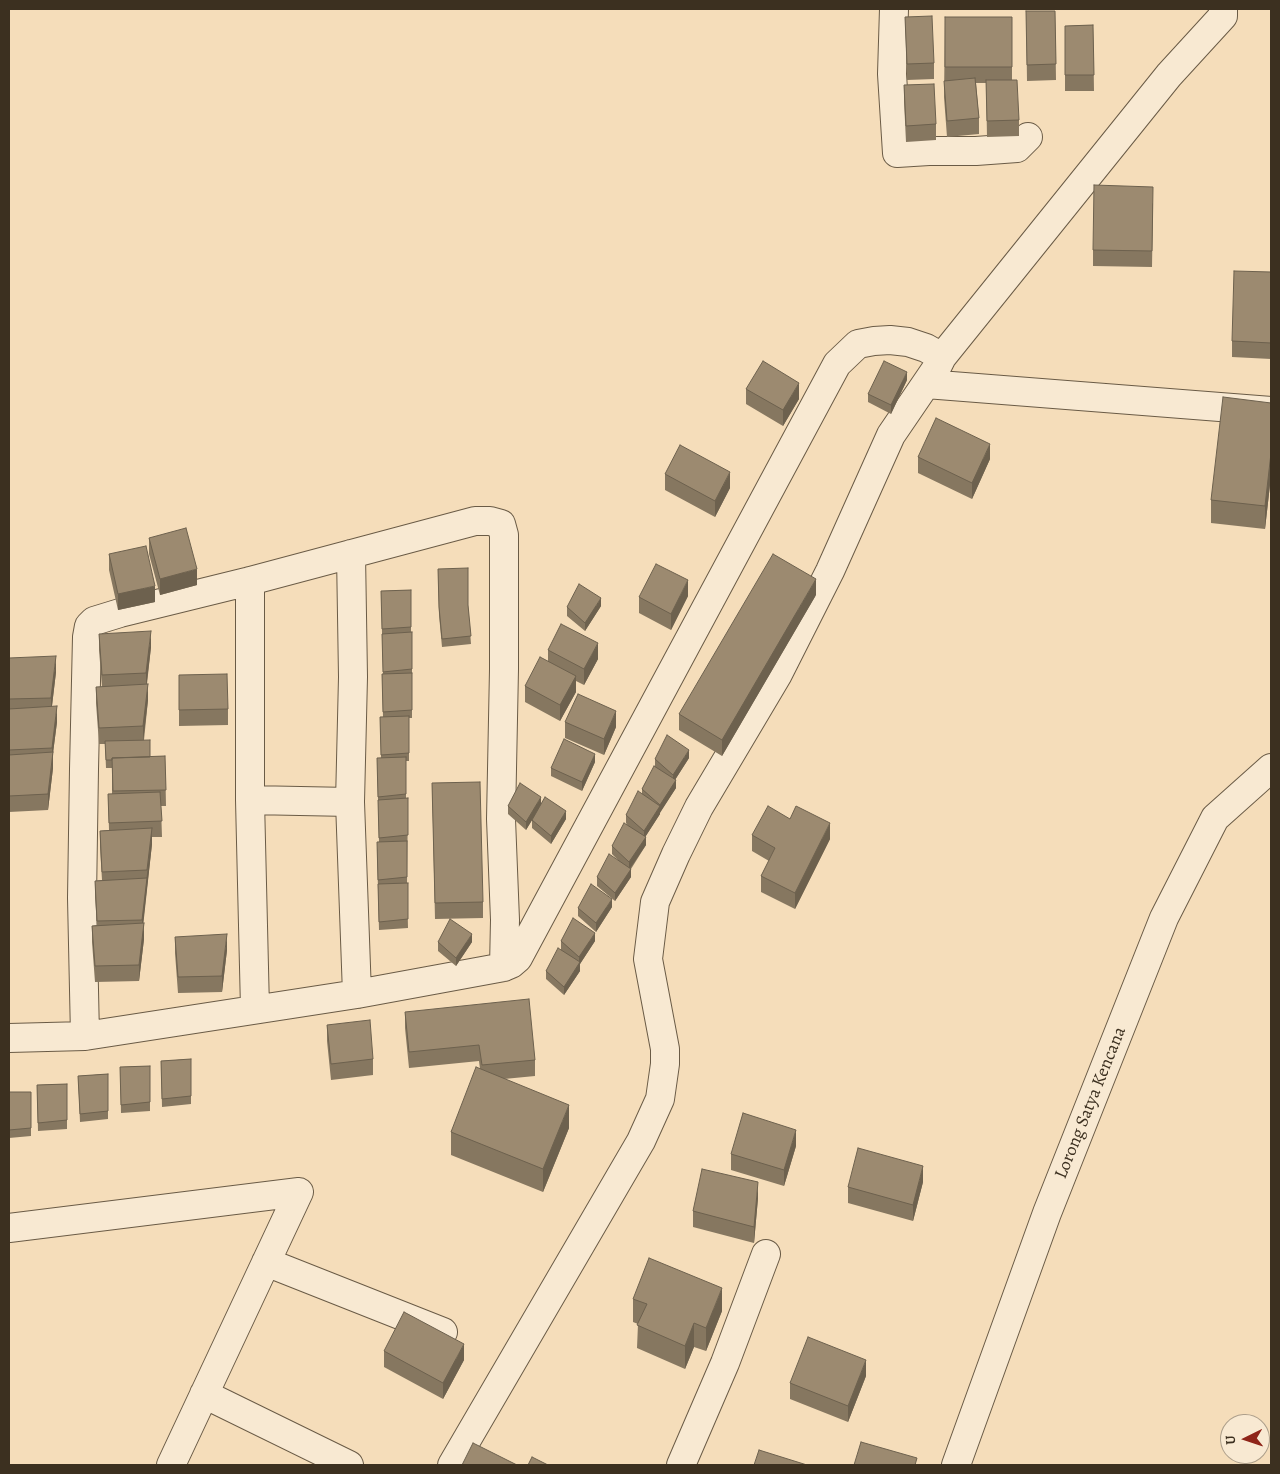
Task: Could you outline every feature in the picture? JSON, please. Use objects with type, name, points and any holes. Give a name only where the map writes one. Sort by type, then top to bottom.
[{"type":"street","points":[[894,9],[892,74],[897,153],[929,150],[976,151],[1017,148],[1028,137]]},
{"type":"street","points":[[452,1465],[642,1141],[660,1099],[665,1049],[648,959],[655,902],[699,807],[778,674],[804,623],[830,571],[891,436],[942,357],[1169,75],[1223,16],[1223,9]]},
{"type":"street","points":[[9,1038],[85,1036],[357,994],[504,967],[518,958],[837,364],[858,344],[874,341],[908,342],[926,348],[942,357]]},
{"type":"street","points":[[926,384],[1271,411]]},
{"type":"street","points":[[85,1036],[82,898],[86,637],[89,626],[94,621],[120,613],[250,581],[475,521],[490,521],[500,524],[504,534],[502,810],[505,920],[504,967]]},
{"type":"street","points":[[351,554],[354,677],[350,802],[357,994]]},
{"type":"street","points":[[250,581],[250,800],[255,1009]]},
{"type":"street","name":"Lorong Satya Kencana","points":[[956,1465],[1047,1213],[1164,918],[1215,818],[1271,768]]},
{"type":"street","points":[[250,800],[350,802]]},
{"type":"street","points":[[9,1228],[298,1192],[170,1465]]},
{"type":"street","points":[[682,1465],[725,1363],[766,1254]]},
{"type":"street","points":[[266,1262],[443,1332]]},
{"type":"street","points":[[204,1394],[350,1465]]},
{"type":"building","points":[[1026,11],[1055,11],[1056,64],[1027,65]]},
{"type":"building","points":[[932,16],[934,63],[907,64],[905,17]]},
{"type":"building","points":[[945,17],[1012,17],[1012,67],[945,67]]},
{"type":"building","points":[[1093,25],[1094,75],[1065,75],[1065,26]]},
{"type":"building","points":[[975,78],[979,118],[947,121],[944,81]]},
{"type":"building","points":[[986,80],[1017,80],[1019,120],[987,121]]},
{"type":"building","points":[[934,84],[936,124],[906,126],[904,85]]},
{"type":"building","points":[[1094,185],[1153,187],[1152,251],[1093,250]]},
{"type":"building","points":[[1234,271],[1271,272],[1271,343],[1232,341]]},
{"type":"building","points":[[763,361],[799,383],[783,410],[746,389]]},
{"type":"building","points":[[884,361],[907,372],[891,405],[868,394]]},
{"type":"building","points":[[1223,397],[1271,403],[1271,453],[1265,506],[1211,500]]},
{"type":"building","points":[[936,418],[990,444],[972,483],[918,457]]},
{"type":"building","points":[[680,445],[730,472],[715,501],[665,474]]},
{"type":"building","points":[[186,528],[197,569],[160,579],[149,538]]},
{"type":"building","points":[[146,546],[155,586],[118,594],[109,554]]},
{"type":"building","points":[[773,554],[816,579],[722,740],[679,714]]},
{"type":"building","points":[[656,564],[688,580],[671,614],[639,597]]},
{"type":"building","points":[[468,568],[468,605],[471,636],[442,639],[438,569]]},
{"type":"building","points":[[579,584],[601,598],[585,623],[567,607]]},
{"type":"building","points":[[411,590],[411,627],[382,629],[381,591]]},
{"type":"building","points":[[561,624],[598,643],[584,669],[548,650]]},
{"type":"building","points":[[151,631],[146,673],[102,675],[99,634]]},
{"type":"building","points":[[412,632],[412,669],[383,672],[382,634]]},
{"type":"building","points":[[56,656],[51,698],[9,699],[9,658]]},
{"type":"building","points":[[540,657],[576,676],[560,705],[525,686]]},
{"type":"building","points":[[412,673],[412,710],[383,712],[382,674]]},
{"type":"building","points":[[227,674],[228,709],[179,710],[179,675]]},
{"type":"building","points":[[148,684],[143,726],[99,728],[96,687]]},
{"type":"building","points":[[578,694],[616,711],[604,739],[565,722]]},
{"type":"building","points":[[57,706],[52,748],[9,750],[9,709]]},
{"type":"building","points":[[409,716],[409,753],[381,755],[380,717]]},
{"type":"building","points":[[667,735],[689,750],[673,775],[655,759]]},
{"type":"building","points":[[564,739],[595,754],[582,782],[551,768]]},
{"type":"building","points":[[150,740],[150,757],[112,758],[112,760],[106,760],[105,741]]},
{"type":"building","points":[[53,752],[48,794],[9,796],[9,755]]},
{"type":"building","points":[[165,756],[166,790],[113,791],[112,758]]},
{"type":"building","points":[[406,757],[406,794],[378,797],[377,758]]},
{"type":"building","points":[[654,766],[676,780],[660,805],[642,789]]},
{"type":"building","points":[[480,782],[483,902],[435,903],[432,783]]},
{"type":"building","points":[[520,783],[541,797],[526,822],[508,806]]},
{"type":"building","points":[[638,791],[660,806],[644,831],[626,815]]},
{"type":"building","points":[[160,792],[162,821],[109,823],[108,794]]},
{"type":"building","points":[[545,797],[566,811],[551,836],[532,820]]},
{"type":"building","points":[[408,798],[408,835],[379,838],[378,800]]},
{"type":"building","points":[[768,806],[790,819],[796,806],[830,823],[795,893],[761,876],[775,848],[752,835]]},
{"type":"building","points":[[624,823],[646,837],[629,862],[612,846]]},
{"type":"building","points":[[152,828],[147,870],[102,872],[100,831]]},
{"type":"building","points":[[407,841],[407,877],[378,880],[377,842]]},
{"type":"building","points":[[609,854],[631,869],[615,893],[597,877]]},
{"type":"building","points":[[147,878],[142,920],[97,921],[95,881]]},
{"type":"building","points":[[408,883],[408,919],[379,922],[378,884]]},
{"type":"building","points":[[591,884],[612,899],[596,923],[578,908]]},
{"type":"building","points":[[573,918],[595,933],[579,957],[561,941]]},
{"type":"building","points":[[450,919],[472,934],[456,958],[438,942]]},
{"type":"building","points":[[144,923],[139,965],[95,966],[92,926]]},
{"type":"building","points":[[227,934],[222,976],[178,977],[175,937]]},
{"type":"building","points":[[558,948],[580,962],[564,987],[546,971]]},
{"type":"building","points":[[529,999],[535,1060],[482,1065],[479,1045],[409,1052],[405,1012]]},
{"type":"building","points":[[370,1020],[373,1059],[331,1064],[327,1025]]},
{"type":"building","points":[[191,1059],[191,1096],[162,1099],[161,1061]]},
{"type":"building","points":[[150,1066],[150,1102],[121,1105],[120,1067]]},
{"type":"building","points":[[476,1067],[569,1105],[543,1169],[451,1132]]},
{"type":"building","points":[[108,1074],[108,1111],[80,1114],[78,1076]]},
{"type":"building","points":[[67,1084],[67,1120],[38,1123],[37,1085]]},
{"type":"building","points":[[9,1092],[31,1092],[31,1128],[9,1130]]},
{"type":"building","points":[[743,1113],[796,1130],[784,1170],[731,1154]]},
{"type":"building","points":[[858,1148],[923,1166],[913,1205],[848,1187]]},
{"type":"building","points":[[702,1169],[758,1182],[754,1227],[693,1211]]},
{"type":"building","points":[[649,1258],[722,1288],[706,1328],[694,1323],[685,1346],[637,1325],[647,1304],[633,1299]]},
{"type":"building","points":[[404,1312],[464,1344],[443,1383],[384,1351]]},
{"type":"building","points":[[808,1337],[866,1360],[848,1406],[790,1383]]},
{"type":"building","points":[[861,1442],[917,1458],[915,1465],[854,1465]]},
{"type":"building","points":[[473,1443],[517,1465],[462,1465]]},
{"type":"building","points":[[759,1450],[807,1465],[754,1465]]},
{"type":"building","points":[[532,1457],[548,1465],[528,1465]]}]
